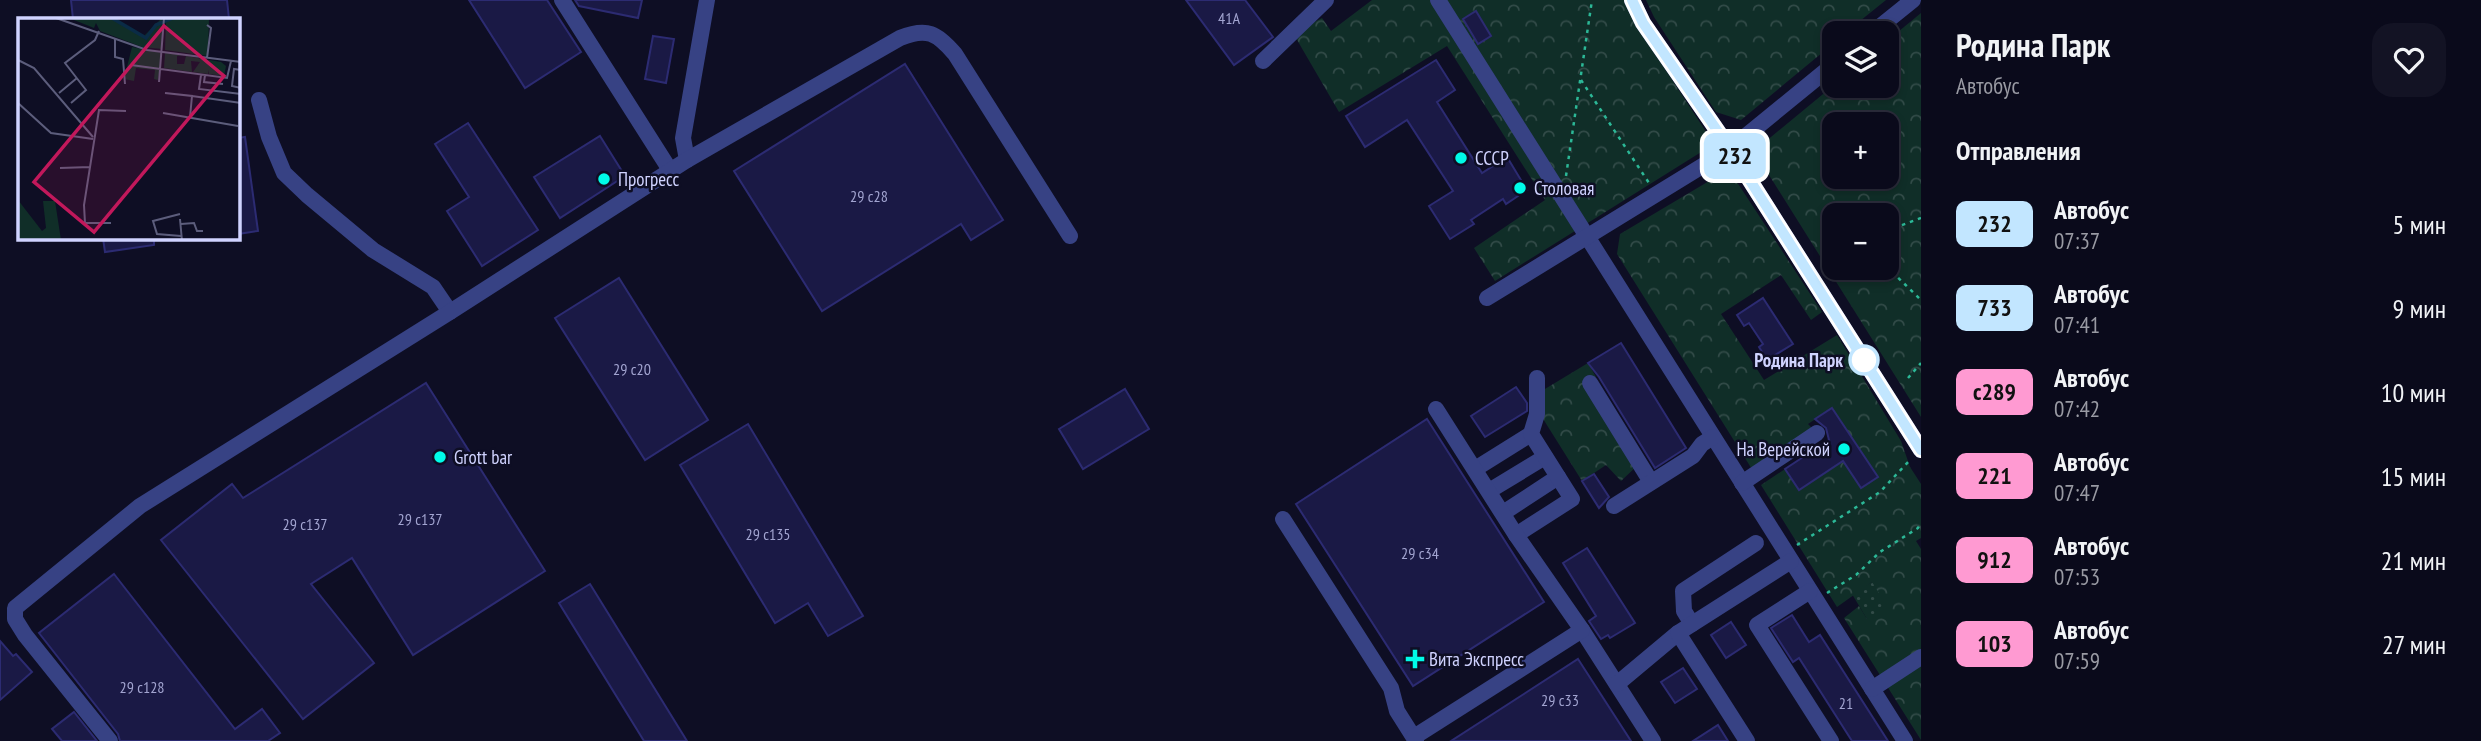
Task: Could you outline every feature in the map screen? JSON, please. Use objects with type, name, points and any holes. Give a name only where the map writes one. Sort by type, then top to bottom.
[{"type":"street","points":[[562,0],[670,170]]},
{"type":"street","points":[[687,160],[683,138],[707,0]]},
{"type":"street","points":[[1263,61],[1326,0]]},
{"type":"street","points":[[1438,0],[1905,741]]},
{"type":"street","points":[[1632,0],[1643,23],[1730,149],[1915,456]]},
{"type":"street","points":[[1887,21],[1910,2]]},
{"type":"street","points":[[110,741],[25,635],[15,619],[15,608],[140,506],[450,312],[670,170],[900,38],[916,32],[930,34],[944,42],[955,54],[1070,236]]},
{"type":"street","points":[[1487,298],[1730,149],[1822,74]]},
{"type":"street","points":[[259,100],[269,137],[284,173],[373,250],[433,287],[450,312]]},
{"type":"street","points":[[1475,469],[1531,434],[1536,414],[1537,378]]},
{"type":"street","points":[[1590,383],[1651,482]]},
{"type":"street","points":[[1436,409],[1516,536],[1583,630],[1653,741]]},
{"type":"street","points":[[1742,483],[1816,433]]},
{"type":"street","points":[[1516,536],[1572,499],[1531,434]]},
{"type":"street","points":[[1614,506],[1693,456],[1702,443],[1713,437]]},
{"type":"street","points":[[1489,491],[1545,457]]},
{"type":"street","points":[[1503,513],[1558,477]]},
{"type":"street","points":[[1283,519],[1391,688],[1396,710],[1415,739],[1583,630]]},
{"type":"street","points":[[1747,741],[1685,628],[1683,591],[1756,543]]},
{"type":"street","points":[[1617,684],[1685,628],[1788,556]]},
{"type":"street","points":[[1813,596],[1757,625],[1831,741]]},
{"type":"street","points":[[1872,689],[1921,657]]},
{"type":"path","points":[[1563,196],[1592,0]]},
{"type":"path","points":[[1580,79],[1657,194]]},
{"type":"path","points":[[1899,226],[1921,218]]},
{"type":"path","points":[[1899,279],[1921,300]]},
{"type":"path","points":[[1908,378],[1921,363]]},
{"type":"path","points":[[1788,556],[1880,492],[1915,456]]},
{"type":"path","points":[[1813,596],[1856,575],[1880,552],[1918,528],[1921,522]]},
{"type":"green space","points":[[1372,0],[1624,0],[1637,26],[1714,144],[1495,281],[1474,248],[1545,200],[1447,46],[1339,112],[1293,33],[1322,18],[1331,31]]},
{"type":"green space","points":[[1646,0],[1886,0],[1860,21],[1822,21],[1822,53],[1741,120],[1716,112],[1654,17]]},
{"type":"green space","points":[[1921,13],[1921,417],[1835,280],[1899,280],[1899,203],[1822,203],[1822,259],[1754,151],[1822,95],[1822,98],[1899,98],[1899,31]]},
{"type":"green space","points":[[1731,168],[1731,173],[1822,312],[1811,320],[1781,275],[1721,314],[1764,380],[1837,335],[1901,441],[1910,467],[1921,484],[1921,538],[1916,541],[1921,549],[1921,740],[1844,618],[1859,606],[1867,619],[1872,582],[1837,607],[1761,485],[1785,469],[1799,490],[1833,468],[1841,458],[1861,488],[1878,477],[1832,408],[1808,424],[1817,433],[1755,474],[1617,254],[1620,234]]},
{"type":"green space","points":[[1588,363],[1596,377],[1590,383],[1640,463],[1621,481],[1606,465],[1582,481],[1530,398]]},
{"type":"green space","points":[[1872,582],[1887,606],[1867,619],[1852,594]]},
{"type":"building","points":[[71,0],[227,0],[229,18],[73,18]]},
{"type":"building","points":[[469,0],[547,0],[581,52],[525,88]]},
{"type":"building","points":[[575,0],[642,0],[638,18],[579,6]]},
{"type":"building","points":[[1186,0],[1245,0],[1273,37],[1234,65]]},
{"type":"building","points":[[1476,11],[1491,36],[1478,44],[1463,19]]},
{"type":"building","points":[[653,36],[674,39],[666,83],[645,79]]},
{"type":"building","points":[[1436,60],[1455,90],[1437,102],[1482,173],[1507,157],[1527,190],[1506,204],[1503,199],[1471,220],[1474,224],[1450,239],[1429,206],[1453,191],[1407,120],[1365,147],[1346,116]]},
{"type":"building","points":[[905,64],[1003,220],[971,240],[961,224],[822,311],[734,171]]},
{"type":"building","points":[[468,123],[538,230],[482,266],[447,211],[469,197],[435,144]]},
{"type":"building","points":[[600,136],[625,176],[560,218],[534,177]]},
{"type":"building","points":[[245,137],[258,231],[240,234],[240,138]]},
{"type":"building","points":[[103,240],[154,240],[154,245],[105,252]]},
{"type":"building","points":[[619,278],[708,420],[645,460],[555,318]]},
{"type":"building","points":[[1763,298],[1793,344],[1767,360],[1759,347],[1763,344],[1749,323],[1744,326],[1737,315]]},
{"type":"building","points":[[1621,343],[1686,448],[1655,468],[1588,363]]},
{"type":"building","points":[[426,383],[545,571],[413,655],[352,558],[311,584],[374,663],[303,719],[161,540],[232,484],[243,498]]},
{"type":"building","points":[[1516,387],[1527,403],[1527,411],[1485,437],[1471,416]]},
{"type":"building","points":[[1125,389],[1149,429],[1083,469],[1059,429]]},
{"type":"building","name":"На Верейской","points":[[1832,408],[1878,477],[1861,488],[1843,461],[1799,490],[1785,469],[1829,440],[1826,428],[1815,419]]},
{"type":"building","points":[[1427,419],[1544,602],[1413,686],[1296,504]]},
{"type":"building","points":[[748,424],[863,616],[828,636],[808,603],[775,623],[680,465]]},
{"type":"building","points":[[1594,474],[1609,497],[1599,508],[1582,481]]},
{"type":"building","points":[[1587,548],[1635,623],[1610,638],[1608,635],[1601,639],[1589,621],[1596,616],[1563,563]]},
{"type":"building","points":[[114,574],[235,729],[262,709],[280,733],[268,741],[120,741],[118,734],[39,633]]},
{"type":"building","points":[[590,584],[687,741],[644,741],[559,603]]},
{"type":"building","points":[[1792,615],[1809,642],[1820,635],[1888,741],[1852,741],[1799,658],[1793,662],[1771,628]]},
{"type":"building","points":[[1731,622],[1746,645],[1726,658],[1711,635]]},
{"type":"building","points":[[0,641],[32,672],[0,700]]},
{"type":"building","points":[[1578,659],[1631,741],[1451,741]]},
{"type":"building","points":[[1683,668],[1697,689],[1675,703],[1661,682]]},
{"type":"building","points":[[74,712],[97,741],[62,741],[52,729]]},
{"type":"building","points":[[1718,725],[1728,741],[1693,741]]},
{"type":"bus line","name":"232","points":[[1632,0],[1643,23],[1730,149],[1921,450]]},
{"type":"place","name":"СССР","points":[[1461,158]]},
{"type":"place","name":"Прогресс","points":[[604,179]]},
{"type":"place","name":"Столовая","points":[[1520,188]]},
{"type":"place","name":"Родина Парк","points":[[1864,360]]},
{"type":"place","name":"На Верейской","points":[[1844,449]]},
{"type":"place","name":"Grott bar","points":[[440,457]]},
{"type":"place","name":"Вита Экспресс","points":[[1415,659]]}]
